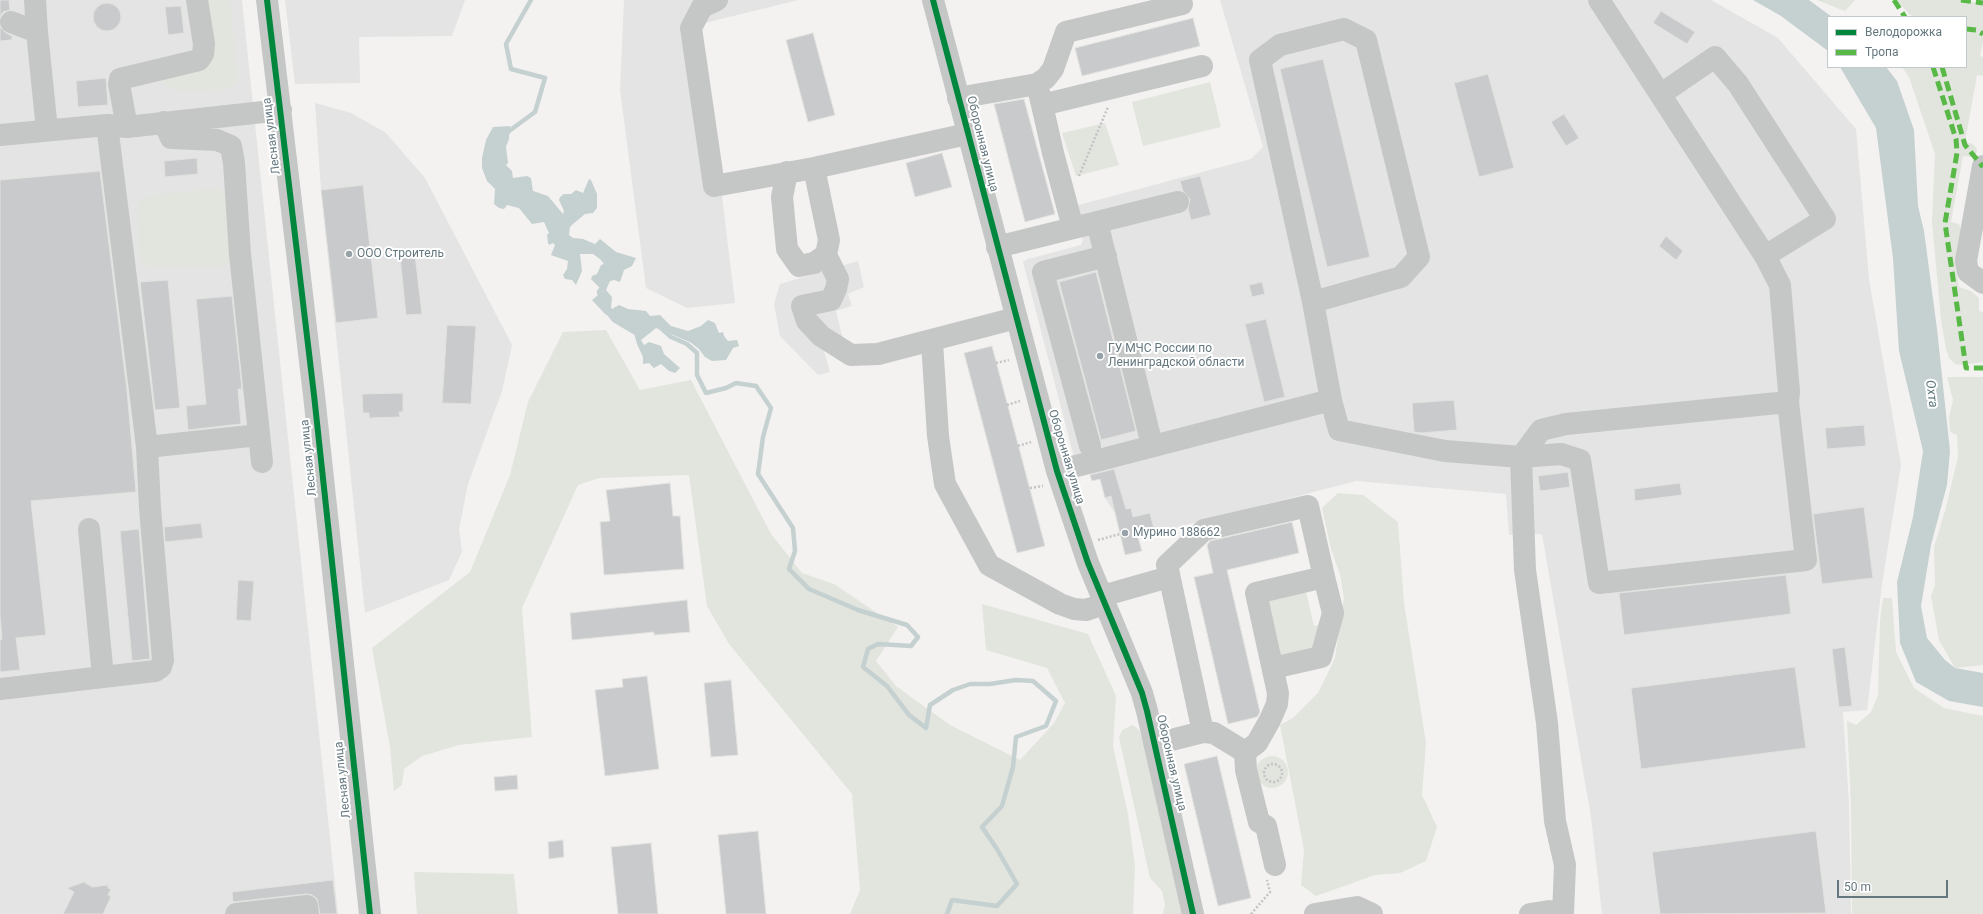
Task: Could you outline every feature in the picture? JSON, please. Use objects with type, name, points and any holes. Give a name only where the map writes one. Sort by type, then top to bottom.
[{"type":"street","points":[[35,0],[47,130]]},
{"type":"street","points":[[0,689],[156,671],[163,663],[146,447],[117,126],[119,84],[120,79],[199,60],[203,54],[204,44],[197,0]]},
{"type":"street","name":"Лесная улица","points":[[267,0],[314,395],[370,914]]},
{"type":"street","points":[[717,0],[702,7],[691,28],[714,186],[814,168],[967,134]]},
{"type":"street","name":"Оборонная улица","points":[[933,0],[967,134],[1057,471],[1103,600],[1142,693],[1193,914]]},
{"type":"street","points":[[1313,302],[1401,277],[1419,258],[1366,40],[1344,29],[1280,45],[1260,60],[1313,302],[1331,400],[1339,430],[1445,452],[1521,458],[1561,454],[1580,460],[1599,583],[1806,560],[1788,402],[1789,392],[1780,286],[1764,256],[1599,0]]},
{"type":"street","points":[[958,98],[1037,84],[1046,78],[1053,69],[1066,32],[1182,4]]},
{"type":"street","points":[[11,22],[37,32]]},
{"type":"street","points":[[1661,94],[1715,57],[1738,84],[1825,219],[1764,256]]},
{"type":"street","points":[[1042,105],[1202,66]]},
{"type":"street","points":[[1037,84],[1053,153],[1073,228]]},
{"type":"street","points":[[0,135],[47,130],[164,122],[280,110]]},
{"type":"street","points":[[164,122],[171,138],[217,140],[231,146],[234,162],[240,254],[262,462]]},
{"type":"street","points":[[1983,166],[1966,261],[1968,272],[1974,278],[1983,282]]},
{"type":"street","points":[[814,168],[829,240],[826,255],[838,279],[836,289],[831,300],[802,306],[807,321],[821,336],[851,355],[878,354],[932,342],[1016,318]]},
{"type":"street","points":[[787,172],[782,197],[787,249],[799,266],[814,263],[826,255]]},
{"type":"street","points":[[997,247],[1178,202]]},
{"type":"street","points":[[1097,222],[1152,445]]},
{"type":"street","points":[[1090,446],[1043,272],[1106,256]]},
{"type":"street","points":[[932,342],[938,436],[944,484],[989,565],[1060,604],[1074,609],[1086,610],[1103,600],[1169,577]]},
{"type":"street","points":[[1057,471],[1152,445],[1331,400]]},
{"type":"street","points":[[1530,914],[1549,911],[1563,913],[1565,897],[1565,865],[1555,821],[1547,723],[1525,570],[1521,458],[1541,430],[1566,424],[1788,402]]},
{"type":"street","points":[[146,447],[259,435]]},
{"type":"street","points":[[1203,732],[1167,566],[1204,530],[1308,506],[1332,613],[1321,657],[1273,668]]},
{"type":"street","points":[[89,529],[103,677]]},
{"type":"street","points":[[1245,752],[1257,743],[1270,720],[1277,704],[1278,693],[1256,593],[1324,577]]},
{"type":"street","points":[[1155,744],[1203,732],[1214,733],[1245,752]]},
{"type":"street","points":[[1245,752],[1246,770],[1258,822],[1266,826],[1270,869]]},
{"type":"street","points":[[236,914],[307,906],[308,914]]},
{"type":"street","points":[[1315,914],[1357,906],[1372,914]]},
{"type":"path","points":[[1067,204],[1117,87]]},
{"type":"path","points":[[1096,540],[1120,534]]},
{"type":"path","points":[[1270,764],[1275,764],[1282,770],[1282,775],[1276,782],[1270,782],[1264,776],[1263,771],[1270,764]]},
{"type":"path","points":[[1251,914],[1270,892],[1270,869]]},
{"type":"shaded area","points":[[0,0],[242,0],[338,914],[0,914]]},
{"type":"shaded area","points":[[198,0],[230,0],[237,77],[235,83],[227,89],[184,91],[167,87],[159,78],[199,61]]},
{"type":"shaded area","points":[[285,0],[465,0],[452,36],[359,37],[360,83],[295,84]]},
{"type":"shaded area","points":[[624,0],[798,0],[701,24],[735,303],[687,308],[646,288],[620,90]]},
{"type":"shaded area","points":[[1220,0],[1711,0],[1778,38],[1856,129],[1869,279],[1901,465],[1882,584],[1867,710],[1843,712],[1849,803],[1851,914],[1602,914],[1591,817],[1542,534],[1509,535],[1506,494],[1356,481],[1155,533],[1133,517],[1131,508],[1114,512],[1105,498],[1100,479],[1092,481],[1084,454],[1074,457],[1023,262],[1028,259],[1081,245],[1083,240],[1075,206],[1251,159],[1263,147]]},
{"type":"shaded area","points":[[1817,0],[1855,0],[1845,11]]},
{"type":"shaded area","points":[[1897,0],[1961,0],[1983,4],[1983,41],[1980,56],[1983,57],[1983,76],[1977,75],[1965,142],[1973,144],[1977,149],[1976,154],[1971,157],[1963,156],[1951,222],[1959,224],[1961,229],[1956,268],[1959,287],[1971,291],[1979,298],[1979,311],[1983,312],[1983,362],[1962,365],[1955,364],[1949,358],[1946,349],[1941,320],[1932,222],[1935,154],[1909,77],[1903,68],[1967,68],[1967,16],[1913,16],[1909,14]]},
{"type":"shaded area","points":[[1210,82],[1221,127],[1143,146],[1132,102]]},
{"type":"shaded area","points":[[315,103],[351,113],[386,133],[425,178],[512,345],[502,391],[468,484],[459,529],[462,552],[449,580],[365,613],[321,190]]},
{"type":"shaded area","points":[[1105,123],[1119,165],[1076,176],[1062,133]]},
{"type":"shaded area","points":[[217,188],[226,194],[230,261],[225,265],[217,267],[151,267],[142,263],[139,253],[138,207],[140,200],[148,196]]},
{"type":"shaded area","points":[[858,261],[864,287],[848,294],[852,306],[836,311],[843,339],[822,344],[830,372],[818,375],[780,336],[774,304],[780,284]]},
{"type":"shaded area","points":[[606,330],[640,390],[691,380],[771,534],[802,573],[834,584],[898,627],[876,661],[896,686],[950,725],[1020,760],[1054,723],[1065,703],[1047,668],[986,650],[982,604],[1088,634],[1116,696],[1113,746],[1128,814],[1135,866],[1133,914],[850,914],[860,890],[852,794],[729,644],[707,606],[689,475],[599,478],[578,485],[522,608],[532,737],[459,745],[422,756],[404,769],[402,785],[394,791],[390,747],[372,648],[470,572],[510,475],[528,402],[563,332]]},
{"type":"shaded area","points":[[1947,377],[1983,377],[1983,665],[1955,668],[1939,640],[1931,596],[1935,585],[1934,547],[1945,511],[1958,457],[1957,435],[1950,432],[1949,417],[1953,400]]},
{"type":"shaded area","points":[[1338,493],[1363,495],[1398,522],[1404,603],[1426,743],[1422,795],[1437,827],[1426,861],[1400,873],[1375,875],[1316,896],[1301,885],[1304,850],[1280,725],[1293,718],[1318,693],[1335,658],[1344,598],[1340,574],[1331,549],[1322,508]]},
{"type":"shaded area","points":[[1306,592],[1314,626],[1328,623],[1318,651],[1278,658],[1268,601]]},
{"type":"shaded area","points":[[1883,598],[1892,598],[1896,652],[1914,688],[1944,708],[1983,716],[1983,914],[1852,914],[1851,806],[1847,721],[1856,725],[1871,712],[1878,695],[1880,620]]},
{"type":"shaded area","points":[[1133,725],[1139,730],[1150,760],[1184,914],[1163,914],[1165,905],[1162,891],[1150,878],[1119,738],[1122,730]]},
{"type":"shaded area","points":[[1272,756],[1283,761],[1288,772],[1283,783],[1272,788],[1261,783],[1256,772],[1261,761]]},
{"type":"shaded area","points":[[414,872],[514,874],[518,914],[417,914]]},
{"type":"water","points":[[1753,0],[1809,0],[1831,16],[1827,16],[1827,50],[1781,16]]},
{"type":"water","name":"Охта","points":[[1841,68],[1887,68],[1897,81],[1914,130],[1918,206],[1924,231],[1937,329],[1950,451],[1947,485],[1931,545],[1921,606],[1927,638],[1945,660],[1955,668],[1983,673],[1983,707],[1949,701],[1916,682],[1900,643],[1897,582],[1913,517],[1923,451],[1899,351],[1893,258],[1876,128]]},
{"type":"water","points":[[510,126],[509,139],[506,147],[508,163],[506,165],[512,171],[513,178],[527,176],[531,178],[533,191],[548,196],[563,214],[564,211],[559,200],[560,197],[564,194],[571,194],[576,190],[583,193],[589,179],[591,180],[597,194],[597,208],[593,213],[585,214],[573,224],[570,227],[569,235],[573,238],[583,239],[595,244],[600,239],[616,252],[636,258],[632,266],[624,270],[620,282],[614,280],[610,281],[606,290],[612,297],[612,309],[619,305],[628,309],[646,311],[650,316],[660,315],[671,326],[688,331],[701,326],[708,320],[715,323],[719,333],[723,332],[728,341],[737,340],[739,346],[733,348],[726,360],[712,361],[705,357],[699,349],[690,342],[656,328],[641,340],[644,345],[649,342],[661,346],[664,354],[680,368],[675,373],[669,371],[661,364],[654,368],[649,363],[643,364],[643,357],[633,330],[605,314],[592,300],[603,291],[591,279],[592,276],[597,274],[601,265],[604,264],[600,259],[593,254],[580,254],[582,271],[576,285],[572,280],[565,279],[563,275],[567,269],[568,261],[551,255],[555,245],[553,243],[549,245],[548,243],[547,235],[549,233],[544,222],[532,224],[519,208],[507,205],[504,209],[499,208],[494,204],[495,189],[487,181],[482,168],[482,158],[486,140],[493,127]]},
{"type":"building","points":[[0,0],[9,0],[10,10],[3,12],[0,17]]},
{"type":"building","points":[[107,3],[117,7],[121,17],[117,27],[107,31],[97,27],[93,17],[97,7]]},
{"type":"building","points":[[181,6],[184,33],[168,35],[165,7]]},
{"type":"building","points":[[1661,11],[1695,32],[1687,44],[1653,23]]},
{"type":"building","points":[[1193,18],[1200,46],[1082,76],[1075,48]]},
{"type":"building","points":[[0,27],[12,36],[12,40],[0,41]]},
{"type":"building","points":[[813,33],[835,115],[808,122],[786,40]]},
{"type":"building","points":[[1323,59],[1370,257],[1327,267],[1280,69]]},
{"type":"building","points":[[1488,74],[1514,168],[1479,177],[1454,83]]},
{"type":"building","points":[[106,78],[108,105],[78,107],[76,81]]},
{"type":"building","points":[[1024,99],[1055,214],[1025,222],[994,104]]},
{"type":"building","points":[[1564,114],[1579,138],[1566,146],[1551,122]]},
{"type":"building","points":[[942,153],[952,187],[915,197],[906,163]]},
{"type":"building","points":[[197,158],[198,174],[165,177],[164,161]]},
{"type":"building","points":[[100,171],[127,390],[136,492],[31,501],[46,635],[16,638],[20,670],[0,672],[0,640],[2,639],[0,616],[0,180]]},
{"type":"building","points":[[1200,176],[1211,215],[1191,220],[1188,209],[1190,199],[1183,191],[1180,181]]},
{"type":"building","name":"ООО Строитель","points":[[363,185],[378,318],[336,323],[321,190]]},
{"type":"building","points":[[1666,236],[1683,251],[1676,260],[1659,246]]},
{"type":"building","points":[[415,255],[422,314],[406,315],[400,257]]},
{"type":"building","name":"ГУ МЧС России по Ленинградской области","points":[[1096,272],[1136,431],[1101,440],[1059,282]]},
{"type":"building","points":[[168,280],[180,408],[155,410],[140,282]]},
{"type":"building","points":[[1262,282],[1265,294],[1252,297],[1249,285]]},
{"type":"building","points":[[232,296],[242,389],[238,389],[241,424],[188,430],[186,406],[206,404],[196,299]]},
{"type":"building","points":[[1266,319],[1285,397],[1264,402],[1245,324]]},
{"type":"building","points":[[447,325],[476,326],[471,404],[442,403]]},
{"type":"building","points":[[992,346],[1045,546],[1017,553],[964,353]]},
{"type":"building","points":[[403,393],[403,412],[399,412],[400,417],[369,418],[369,413],[363,413],[362,394]]},
{"type":"building","points":[[1454,400],[1457,430],[1421,433],[1414,432],[1412,403]]},
{"type":"building","points":[[1864,425],[1866,446],[1827,449],[1825,428]]},
{"type":"building","points":[[1114,469],[1126,509],[1131,508],[1133,517],[1150,513],[1155,533],[1138,537],[1142,551],[1125,555],[1111,496],[1105,498],[1100,479],[1092,481],[1090,475]]},
{"type":"building","points":[[1568,472],[1570,487],[1540,491],[1538,476]]},
{"type":"building","points":[[670,483],[673,516],[680,516],[684,569],[604,575],[600,522],[610,521],[606,490]]},
{"type":"building","points":[[1680,483],[1682,495],[1635,501],[1634,489]]},
{"type":"building","points":[[1864,507],[1873,578],[1822,584],[1813,514]]},
{"type":"building","points":[[1292,522],[1299,553],[1227,570],[1260,712],[1257,717],[1228,724],[1194,577],[1213,573],[1207,545],[1210,541]]},
{"type":"building","points":[[201,523],[203,538],[165,542],[164,527]]},
{"type":"building","points":[[139,529],[150,659],[132,661],[120,531]]},
{"type":"building","points":[[1786,575],[1791,614],[1624,635],[1619,593]]},
{"type":"building","points":[[238,580],[254,581],[251,621],[236,620]]},
{"type":"building","points":[[687,600],[690,632],[654,635],[654,632],[572,640],[570,613]]},
{"type":"building","points":[[1845,647],[1852,706],[1839,707],[1832,649]]},
{"type":"building","points":[[1795,667],[1806,748],[1641,769],[1631,688]]},
{"type":"building","points":[[647,676],[659,769],[605,776],[595,690],[623,687],[622,679]]},
{"type":"building","points":[[731,680],[738,755],[711,757],[704,683]]},
{"type":"building","points":[[1217,756],[1251,898],[1218,906],[1184,764]]},
{"type":"building","points":[[517,775],[518,789],[495,791],[494,777]]},
{"type":"building","points":[[758,831],[766,914],[726,914],[718,835]]},
{"type":"building","points":[[1816,831],[1826,913],[1660,914],[1652,852]]},
{"type":"building","points":[[563,840],[564,857],[549,859],[548,842]]},
{"type":"building","points":[[651,843],[658,914],[618,914],[611,847]]},
{"type":"building","points":[[333,880],[337,914],[320,914],[317,899],[312,895],[306,894],[233,902],[232,892]]},
{"type":"building","points":[[84,882],[92,887],[108,885],[108,888],[111,889],[108,895],[111,897],[103,914],[63,914],[74,892],[67,888]]},
{"type":"waterway","points":[[505,134],[535,112],[545,78],[511,69],[506,44],[531,0]]},
{"type":"waterway","points":[[601,299],[599,292],[604,285]]},
{"type":"waterway","points":[[610,315],[614,320],[634,332],[639,332]]},
{"type":"waterway","points":[[661,328],[671,337],[687,344],[697,353],[697,375],[706,393],[726,388],[736,383],[756,386],[771,408],[763,437],[758,474],[793,528],[795,551],[789,569],[809,589],[858,610],[907,625],[918,637],[911,646],[878,644],[868,649],[863,667],[887,686],[909,715],[926,728],[930,705],[953,690],[970,684],[990,684],[1016,680],[1033,681],[1056,701],[1046,726],[1016,737],[1013,767],[1002,806],[982,827],[997,849],[1017,884],[997,906],[952,900],[947,914]]},
{"type":"marked path","points":[[1894,0],[1904,16]]},
{"type":"marked path","points":[[1961,0],[1983,3]]},
{"type":"marked path","points":[[1967,29],[1976,30],[1983,34]]},
{"type":"marked path","points":[[1933,68],[1956,139],[1957,153],[1945,223],[1966,368],[1983,368]]},
{"type":"marked path","points":[[1942,68],[1965,145],[1983,167]]},
{"type":"cycle path","points":[[267,0],[314,395],[370,914]]},
{"type":"cycle path","points":[[933,0],[1057,471],[1088,563],[1142,693],[1193,914]]},
{"type":"place","name":"ООО Строитель","points":[[349,254]]},
{"type":"place","name":"ГУ МЧС России по Ленинградской области","points":[[1100,356]]},
{"type":"place","name":"Мурино 188662","points":[[1125,533]]}]
